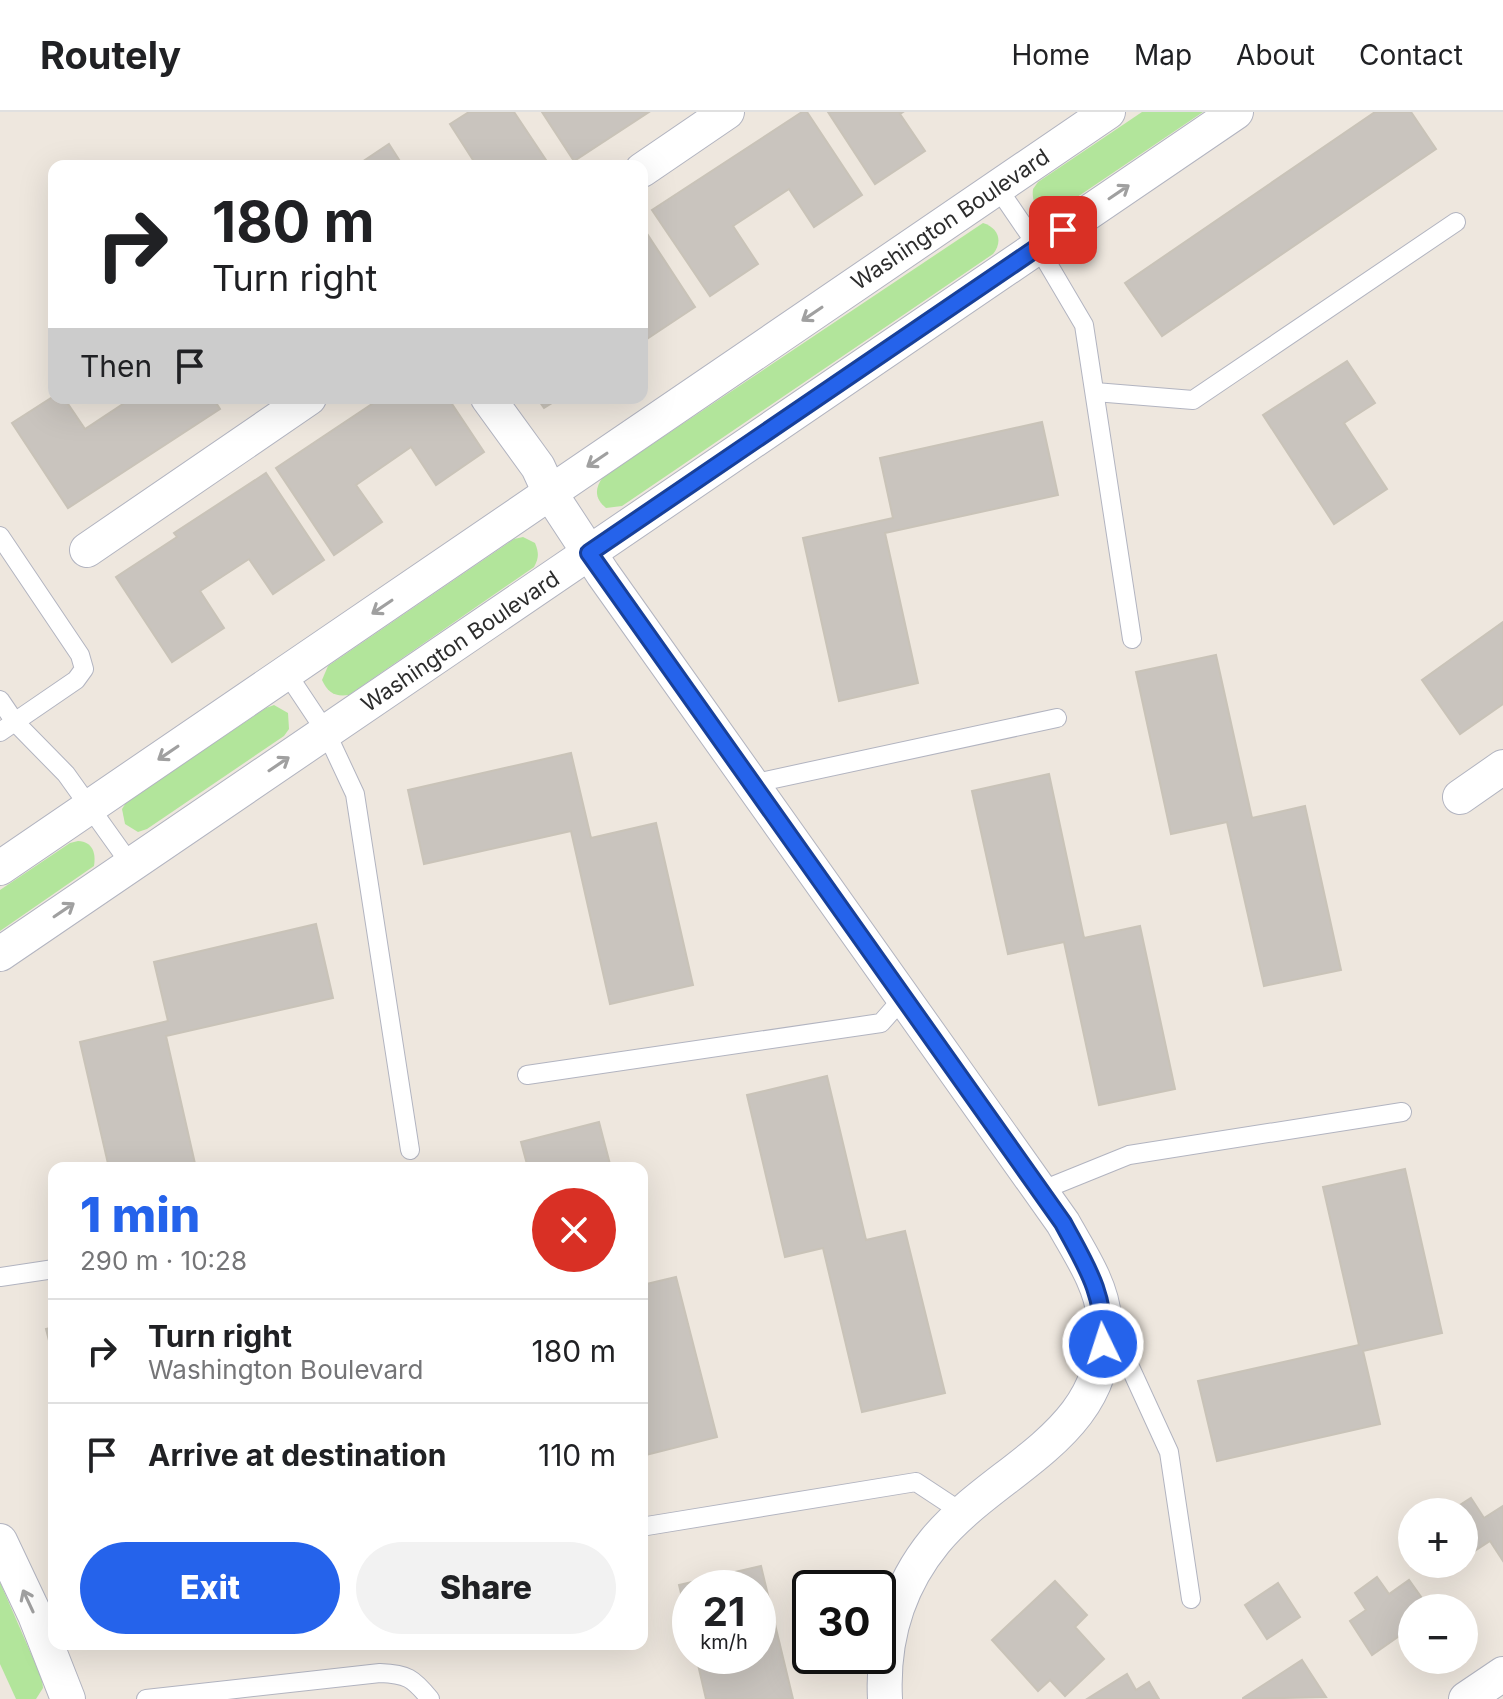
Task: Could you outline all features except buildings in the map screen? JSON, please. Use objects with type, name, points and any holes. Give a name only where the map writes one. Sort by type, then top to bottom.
[{"type":"street","points":[[648,166],[727,112]]},
{"type":"street","name":"Washington Boulevard","points":[[0,868],[1108,112]]},
{"type":"street","name":"Washington Boulevard","points":[[0,954],[1236,112]]},
{"type":"street","points":[[87,550],[300,404]]},
{"type":"street","points":[[492,404],[538,467],[550,493],[589,553],[1063,1223],[1090,1273],[1104,1316],[1098,1371],[1084,1404],[1066,1429],[963,1513],[935,1541],[913,1574],[896,1608],[887,1646],[885,1699]]},
{"type":"street","points":[[1460,797],[1503,767]]},
{"type":"street","points":[[0,1541],[48,1648]]},
{"type":"street","points":[[49,1650],[68,1699]]},
{"type":"street","points":[[1466,1699],[1503,1674]]},
{"type":"lane","points":[[997,187],[1038,247],[1084,325],[1132,639]]},
{"type":"lane","points":[[1095,392],[1193,400],[1456,222]]},
{"type":"lane","points":[[0,536],[80,655],[84,669],[76,680],[8,727]]},
{"type":"lane","points":[[286,672],[326,732],[355,794],[410,1150]]},
{"type":"lane","points":[[0,700],[8,727],[66,774],[131,865]]},
{"type":"lane","points":[[751,784],[1057,718]]},
{"type":"lane","points":[[527,1075],[881,1023],[903,998]]},
{"type":"lane","points":[[1040,1191],[1129,1155],[1402,1112]]},
{"type":"lane","points":[[0,1277],[48,1270]]},
{"type":"lane","points":[[1102,1351],[1130,1367],[1169,1452],[1191,1599]]},
{"type":"lane","points":[[648,1526],[916,1482],[963,1513]]},
{"type":"lane","points":[[146,1699],[380,1673],[403,1674],[418,1684],[430,1699]]},
{"type":"green space","points":[[1142,112],[1203,112],[1058,210],[1038,208],[1033,189],[1038,182]]},
{"type":"green space","points":[[983,223],[993,228],[998,236],[998,245],[993,254],[622,506],[606,508],[600,501],[597,490],[603,477]]},
{"type":"green space","points":[[523,537],[535,543],[538,555],[534,567],[349,695],[336,695],[327,688],[322,680],[328,666],[514,539]]},
{"type":"green space","points":[[274,705],[288,713],[289,729],[284,736],[147,829],[138,832],[125,824],[122,809],[127,801]]},
{"type":"green space","points":[[78,841],[92,849],[94,866],[0,931],[0,890],[70,843]]},
{"type":"green space","points":[[0,1582],[42,1679],[43,1688],[36,1699],[16,1699],[0,1664]]},
{"type":"route","points":[[1063,230],[589,553],[1063,1223],[1090,1273],[1104,1316],[1103,1344]]}]
